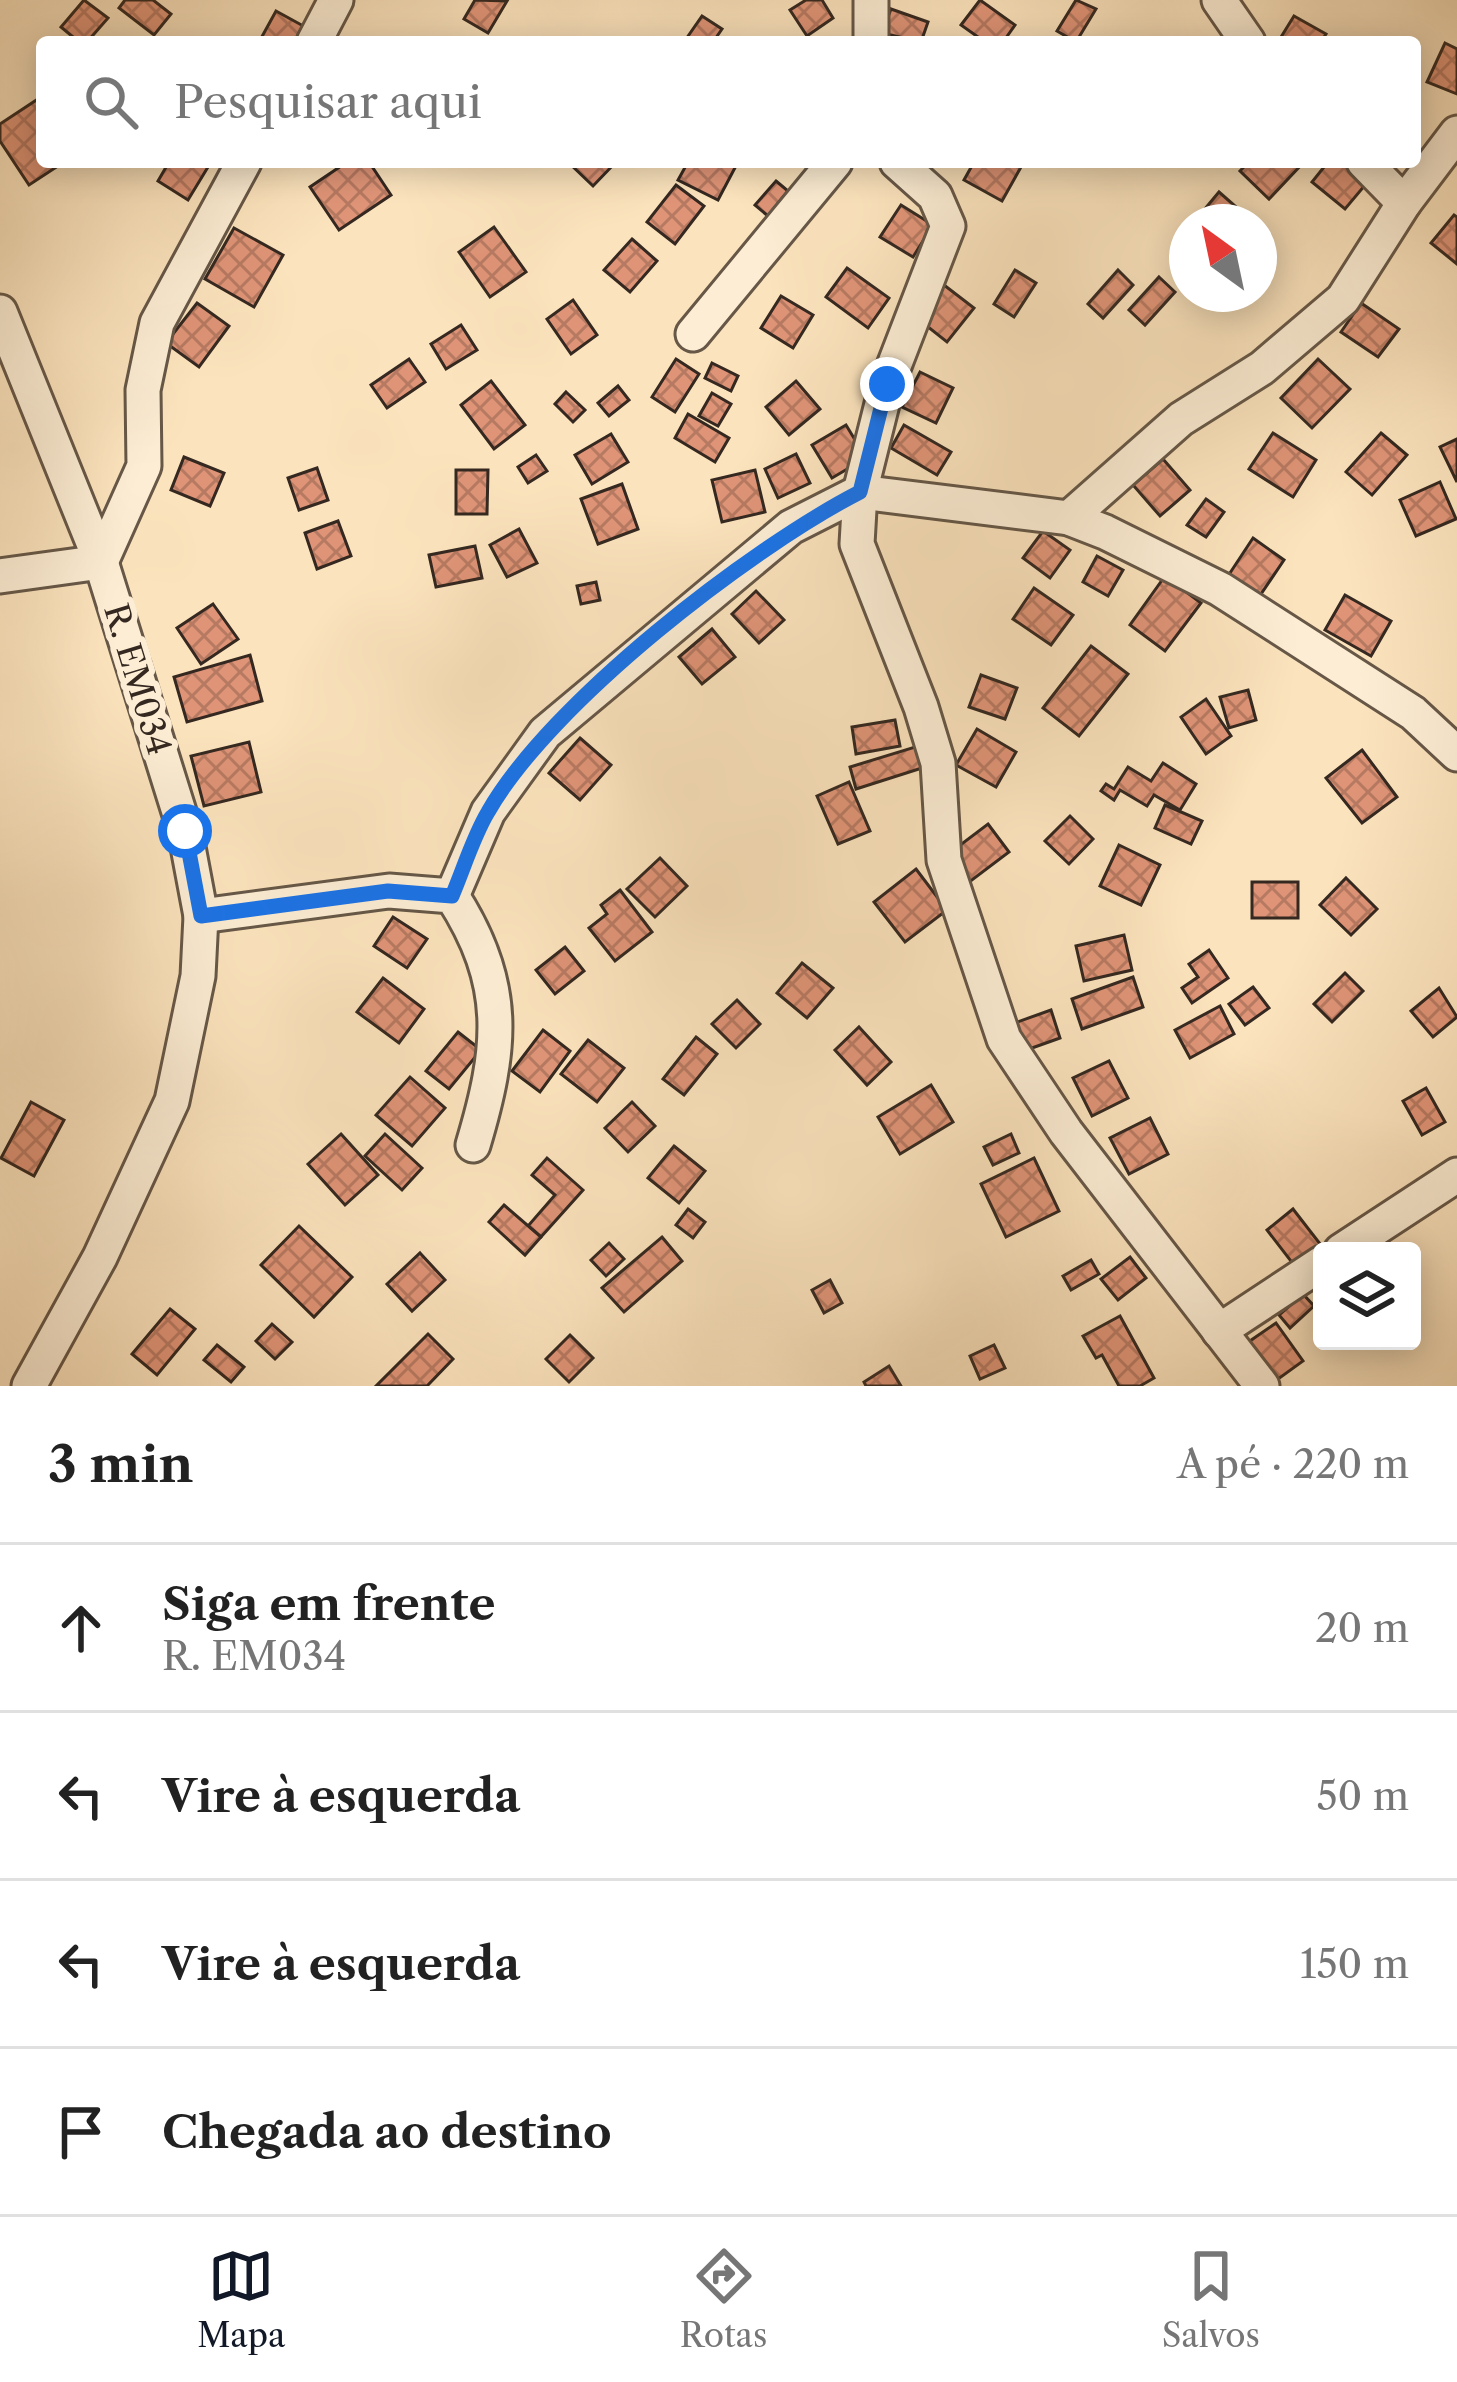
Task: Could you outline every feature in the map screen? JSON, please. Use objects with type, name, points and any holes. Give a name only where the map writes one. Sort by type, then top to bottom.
[{"type":"street","points":[[317,36],[336,0]]},
{"type":"street","points":[[871,0],[871,36]]},
{"type":"street","points":[[1219,0],[1244,36]]},
{"type":"street","points":[[1070,518],[1180,419],[1262,368],[1342,299],[1404,202],[1457,133]]},
{"type":"street","points":[[0,576],[101,562],[144,466],[143,390],[158,323],[241,168]]},
{"type":"street","points":[[693,334],[830,168]]},
{"type":"street","points":[[904,168],[935,196],[948,226],[887,384],[860,492],[856,544],[938,763],[944,860],[1004,1039],[1066,1132],[1262,1386]]},
{"type":"street","points":[[1370,168],[1404,202]]},
{"type":"street","name":"R. EM034","points":[[0,312],[101,562],[185,831],[201,916],[198,976],[172,1101],[100,1257],[29,1386]]},
{"type":"street","points":[[452,896],[488,812],[545,734],[791,527],[860,492],[1070,518],[1220,589],[1413,713],[1457,754]]},
{"type":"street","points":[[201,916],[388,891],[452,896]]},
{"type":"street","points":[[452,896],[477,935],[492,973],[494,1073],[473,1145]]},
{"type":"street","points":[[1355,1242],[1457,1175]]},
{"type":"street","points":[[1220,1331],[1313,1270]]},
{"type":"building","points":[[84,0],[108,18],[92,36],[72,36],[61,27]]},
{"type":"building","points":[[125,0],[153,0],[171,14],[154,35],[119,8]]},
{"type":"building","points":[[475,0],[507,1],[488,33],[464,19]]},
{"type":"building","points":[[806,0],[822,0],[833,18],[807,36],[790,10]]},
{"type":"building","points":[[980,0],[1015,25],[1007,36],[977,36],[961,25]]},
{"type":"building","points":[[1076,0],[1096,9],[1080,36],[1057,31]]},
{"type":"building","points":[[891,9],[928,22],[923,36],[882,33]]},
{"type":"building","points":[[276,11],[307,28],[302,36],[262,36]]},
{"type":"building","points":[[702,16],[722,29],[717,36],[688,36]]},
{"type":"building","points":[[1294,16],[1326,34],[1325,36],[1282,36]]},
{"type":"building","points":[[1445,43],[1457,49],[1457,94],[1427,82]]},
{"type":"building","points":[[36,100],[36,168],[55,168],[29,185],[0,141],[0,124]]},
{"type":"building","points":[[166,168],[207,168],[188,200],[158,181]]},
{"type":"building","points":[[338,168],[373,168],[391,195],[339,230],[310,187]]},
{"type":"building","points":[[574,168],[610,168],[593,186]]},
{"type":"building","points":[[685,168],[735,168],[718,200],[678,180]]},
{"type":"building","points":[[971,168],[1020,168],[1002,201],[964,180]]},
{"type":"building","points":[[1243,168],[1298,168],[1269,199],[1240,171]]},
{"type":"building","points":[[1323,168],[1359,168],[1371,178],[1345,209],[1312,182]]},
{"type":"building","points":[[776,181],[788,191],[768,216],[755,205]]},
{"type":"building","points":[[676,185],[704,206],[675,244],[647,222]]},
{"type":"building","points":[[1219,192],[1233,204],[1209,204]]},
{"type":"building","points":[[901,205],[933,225],[913,257],[880,237]]},
{"type":"building","points":[[1457,217],[1457,264],[1431,243]]},
{"type":"building","points":[[494,227],[526,272],[490,297],[459,252]]},
{"type":"building","points":[[234,228],[283,255],[254,307],[205,279]]},
{"type":"building","points":[[632,239],[657,261],[630,292],[604,270]]},
{"type":"building","points":[[847,268],[889,298],[868,328],[826,297]]},
{"type":"building","points":[[1015,270],[1036,283],[1014,317],[994,304]]},
{"type":"building","points":[[1118,270],[1133,285],[1103,318],[1088,304]]},
{"type":"building","points":[[1159,277],[1169,286],[1169,299],[1145,325],[1129,310]]},
{"type":"building","points":[[944,285],[974,308],[947,342],[918,319]]},
{"type":"building","points":[[781,296],[813,315],[793,348],[761,328]]},
{"type":"building","points":[[573,300],[597,335],[571,354],[547,319]]},
{"type":"building","points":[[197,303],[229,326],[199,367],[166,343]]},
{"type":"building","points":[[1361,303],[1399,329],[1378,357],[1341,332]]},
{"type":"building","points":[[461,325],[477,350],[446,369],[431,344]]},
{"type":"building","points":[[409,359],[425,382],[387,408],[371,385]]},
{"type":"building","points":[[676,359],[699,374],[675,412],[652,397]]},
{"type":"building","points":[[1318,359],[1350,389],[1312,428],[1281,398]]},
{"type":"building","points":[[712,363],[738,376],[731,391],[705,378]]},
{"type":"building","points":[[920,372],[953,388],[936,423],[902,407]]},
{"type":"building","points":[[491,381],[525,425],[494,449],[461,405]]},
{"type":"building","points":[[796,381],[820,409],[789,435],[766,407]]},
{"type":"building","points":[[618,386],[629,400],[609,416],[598,403]]},
{"type":"building","points":[[566,392],[585,410],[573,422],[555,404]]},
{"type":"building","points":[[712,393],[731,404],[718,426],[699,416]]},
{"type":"building","points":[[688,414],[729,438],[715,462],[675,438]]},
{"type":"building","points":[[846,425],[866,458],[832,478],[812,445]]},
{"type":"building","points":[[904,425],[951,452],[937,475],[891,448]]},
{"type":"building","points":[[1273,433],[1316,460],[1293,497],[1249,469]]},
{"type":"building","points":[[1381,433],[1407,455],[1372,495],[1346,472]]},
{"type":"building","points":[[611,434],[628,462],[592,484],[575,455]]},
{"type":"building","points":[[1457,439],[1457,482],[1440,447]]},
{"type":"building","points":[[796,454],[810,483],[778,498],[765,469]]},
{"type":"building","points":[[536,455],[547,471],[528,483],[518,467]]},
{"type":"building","points":[[184,457],[224,473],[210,506],[171,490]]},
{"type":"building","points":[[1163,459],[1190,490],[1160,516],[1133,485]]},
{"type":"building","points":[[317,468],[328,500],[299,510],[288,478]]},
{"type":"building","points":[[456,470],[488,470],[487,514],[456,514]]},
{"type":"building","points":[[755,470],[765,512],[722,522],[712,480]]},
{"type":"building","points":[[1440,482],[1456,519],[1416,536],[1400,500]]},
{"type":"building","points":[[622,484],[638,529],[598,544],[581,499]]},
{"type":"building","points":[[1206,499],[1224,512],[1206,537],[1187,525]]},
{"type":"building","points":[[338,521],[351,556],[317,569],[305,533]]},
{"type":"building","points":[[519,529],[537,563],[507,577],[490,545]]},
{"type":"building","points":[[1043,531],[1070,550],[1050,578],[1023,558]]},
{"type":"building","points":[[1253,538],[1284,560],[1257,600],[1226,579]]},
{"type":"building","points":[[475,546],[482,578],[436,587],[429,555]]},
{"type":"building","points":[[1097,556],[1123,570],[1108,596],[1083,582]]},
{"type":"building","points":[[1165,576],[1201,603],[1165,651],[1130,625]]},
{"type":"building","points":[[596,582],[600,600],[581,604],[577,586]]},
{"type":"building","points":[[1034,588],[1073,615],[1051,645],[1013,619]]},
{"type":"building","points":[[756,591],[784,620],[759,643],[732,614]]},
{"type":"building","points":[[1345,595],[1391,621],[1371,656],[1325,630]]},
{"type":"building","points":[[213,604],[238,639],[201,664],[177,628]]},
{"type":"building","points":[[712,629],[735,657],[702,684],[679,657]]},
{"type":"building","points":[[1091,646],[1128,674],[1079,736],[1043,708]]},
{"type":"building","points":[[250,655],[262,701],[187,722],[174,677]]},
{"type":"building","points":[[981,675],[1017,688],[1005,719],[969,707]]},
{"type":"building","points":[[1248,690],[1256,720],[1229,728],[1220,697]]},
{"type":"building","points":[[1206,699],[1231,736],[1206,754],[1181,717]]},
{"type":"building","points":[[895,720],[900,746],[856,754],[852,727]]},
{"type":"building","points":[[977,729],[1016,752],[996,787],[956,765]]},
{"type":"building","points":[[580,738],[611,765],[580,800],[549,773]]},
{"type":"building","points":[[249,742],[261,792],[204,806],[191,756]]},
{"type":"building","points":[[915,747],[922,768],[856,789],[850,767]]},
{"type":"building","points":[[1362,750],[1397,797],[1362,823],[1326,778]]},
{"type":"building","points":[[1163,763],[1196,784],[1180,810],[1154,795],[1147,806],[1120,790],[1114,800],[1101,791],[1106,784],[1114,789],[1128,767],[1151,781]]},
{"type":"building","points":[[849,782],[870,831],[838,844],[817,796]]},
{"type":"building","points":[[1165,805],[1202,821],[1191,844],[1155,828]]},
{"type":"building","points":[[1070,816],[1093,839],[1069,864],[1045,841]]},
{"type":"building","points":[[988,824],[1009,852],[968,883],[947,855]]},
{"type":"building","points":[[1119,845],[1160,865],[1141,905],[1100,886]]},
{"type":"building","points":[[660,858],[687,886],[655,917],[627,889]]},
{"type":"building","points":[[916,869],[947,910],[905,942],[874,902]]},
{"type":"building","points":[[1346,878],[1377,909],[1351,935],[1320,905]]},
{"type":"building","points":[[1252,882],[1298,882],[1298,918],[1252,918]]},
{"type":"building","points":[[620,890],[652,932],[615,961],[589,928],[607,914],[601,905]]},
{"type":"building","points":[[393,917],[427,939],[407,968],[374,946]]},
{"type":"building","points":[[1124,935],[1132,970],[1084,981],[1076,946]]},
{"type":"building","points":[[565,947],[584,971],[555,994],[536,970]]},
{"type":"building","points":[[1209,950],[1228,978],[1192,1003],[1182,988],[1198,977],[1189,964]]},
{"type":"building","points":[[802,963],[833,988],[807,1018],[777,993]]},
{"type":"building","points":[[1345,973],[1363,991],[1332,1022],[1314,1004]]},
{"type":"building","points":[[1133,977],[1143,1007],[1082,1029],[1072,999]]},
{"type":"building","points":[[383,978],[424,1009],[399,1043],[357,1012]]},
{"type":"building","points":[[1253,987],[1269,1008],[1245,1025],[1229,1004]]},
{"type":"building","points":[[1439,988],[1457,1017],[1433,1037],[1411,1011]]},
{"type":"building","points":[[737,1000],[760,1024],[736,1048],[712,1024]]},
{"type":"building","points":[[1220,1006],[1234,1034],[1190,1058],[1175,1030]]},
{"type":"building","points":[[1051,1010],[1060,1038],[1018,1053],[1009,1025]]},
{"type":"building","points":[[859,1027],[891,1062],[867,1085],[835,1050]]},
{"type":"building","points":[[543,1030],[570,1051],[540,1092],[512,1071]]},
{"type":"building","points":[[458,1032],[481,1050],[449,1089],[426,1071]]},
{"type":"building","points":[[696,1037],[717,1054],[684,1095],[663,1079]]},
{"type":"building","points":[[588,1040],[624,1068],[597,1102],[561,1074]]},
{"type":"building","points":[[1109,1061],[1128,1098],[1092,1116],[1073,1078]]},
{"type":"building","points":[[410,1077],[445,1108],[412,1146],[376,1115]]},
{"type":"building","points":[[931,1085],[953,1122],[900,1154],[878,1117]]},
{"type":"building","points":[[1426,1088],[1445,1122],[1422,1135],[1403,1101]]},
{"type":"building","points":[[31,1102],[64,1120],[34,1176],[1,1158]]},
{"type":"building","points":[[632,1102],[655,1126],[628,1152],[605,1128]]},
{"type":"building","points":[[1150,1118],[1168,1154],[1129,1174],[1110,1138]]},
{"type":"building","points":[[341,1134],[378,1175],[345,1205],[308,1164]]},
{"type":"building","points":[[385,1134],[422,1168],[402,1190],[365,1156]]},
{"type":"building","points":[[1011,1134],[1019,1153],[993,1165],[984,1147]]},
{"type":"building","points":[[674,1146],[705,1171],[679,1203],[648,1178]]},
{"type":"building","points":[[547,1158],[583,1190],[541,1237],[528,1226],[555,1195],[532,1175]]},
{"type":"building","points":[[1034,1158],[1059,1211],[1006,1237],[981,1184]]},
{"type":"building","points":[[504,1205],[541,1237],[525,1255],[489,1222]]},
{"type":"building","points":[[688,1209],[705,1222],[693,1238],[676,1225]]},
{"type":"building","points":[[1293,1209],[1319,1242],[1313,1242],[1313,1257],[1297,1269],[1267,1230]]},
{"type":"building","points":[[299,1226],[352,1277],[314,1317],[261,1265]]},
{"type":"building","points":[[662,1237],[682,1261],[624,1312],[602,1288]]},
{"type":"building","points":[[609,1243],[624,1259],[606,1276],[591,1260]]},
{"type":"building","points":[[420,1253],[445,1280],[412,1311],[387,1284]]},
{"type":"building","points":[[1130,1257],[1146,1278],[1118,1300],[1101,1279]]},
{"type":"building","points":[[1091,1260],[1099,1274],[1071,1290],[1063,1276]]},
{"type":"building","points":[[830,1280],[842,1303],[824,1313],[812,1290]]},
{"type":"building","points":[[1303,1294],[1313,1305],[1290,1328],[1279,1315]]},
{"type":"building","points":[[170,1309],[195,1329],[157,1375],[132,1354]]},
{"type":"building","points":[[1120,1316],[1154,1378],[1140,1386],[1119,1386],[1102,1355],[1096,1358],[1083,1336]]},
{"type":"building","points":[[1276,1323],[1303,1361],[1274,1382],[1247,1343]]},
{"type":"building","points":[[272,1324],[292,1342],[275,1359],[256,1341]]},
{"type":"building","points":[[428,1334],[453,1359],[427,1386],[376,1386]]},
{"type":"building","points":[[570,1335],[593,1358],[569,1382],[546,1359]]},
{"type":"building","points":[[217,1345],[244,1367],[231,1382],[204,1360]]},
{"type":"building","points":[[994,1345],[1005,1368],[980,1379],[970,1356]]},
{"type":"building","points":[[889,1366],[901,1386],[866,1386],[864,1382]]},
{"type":"route","points":[[185,831],[201,916],[388,891],[452,896],[488,812],[545,734],[791,527],[860,492],[887,384]]}]
